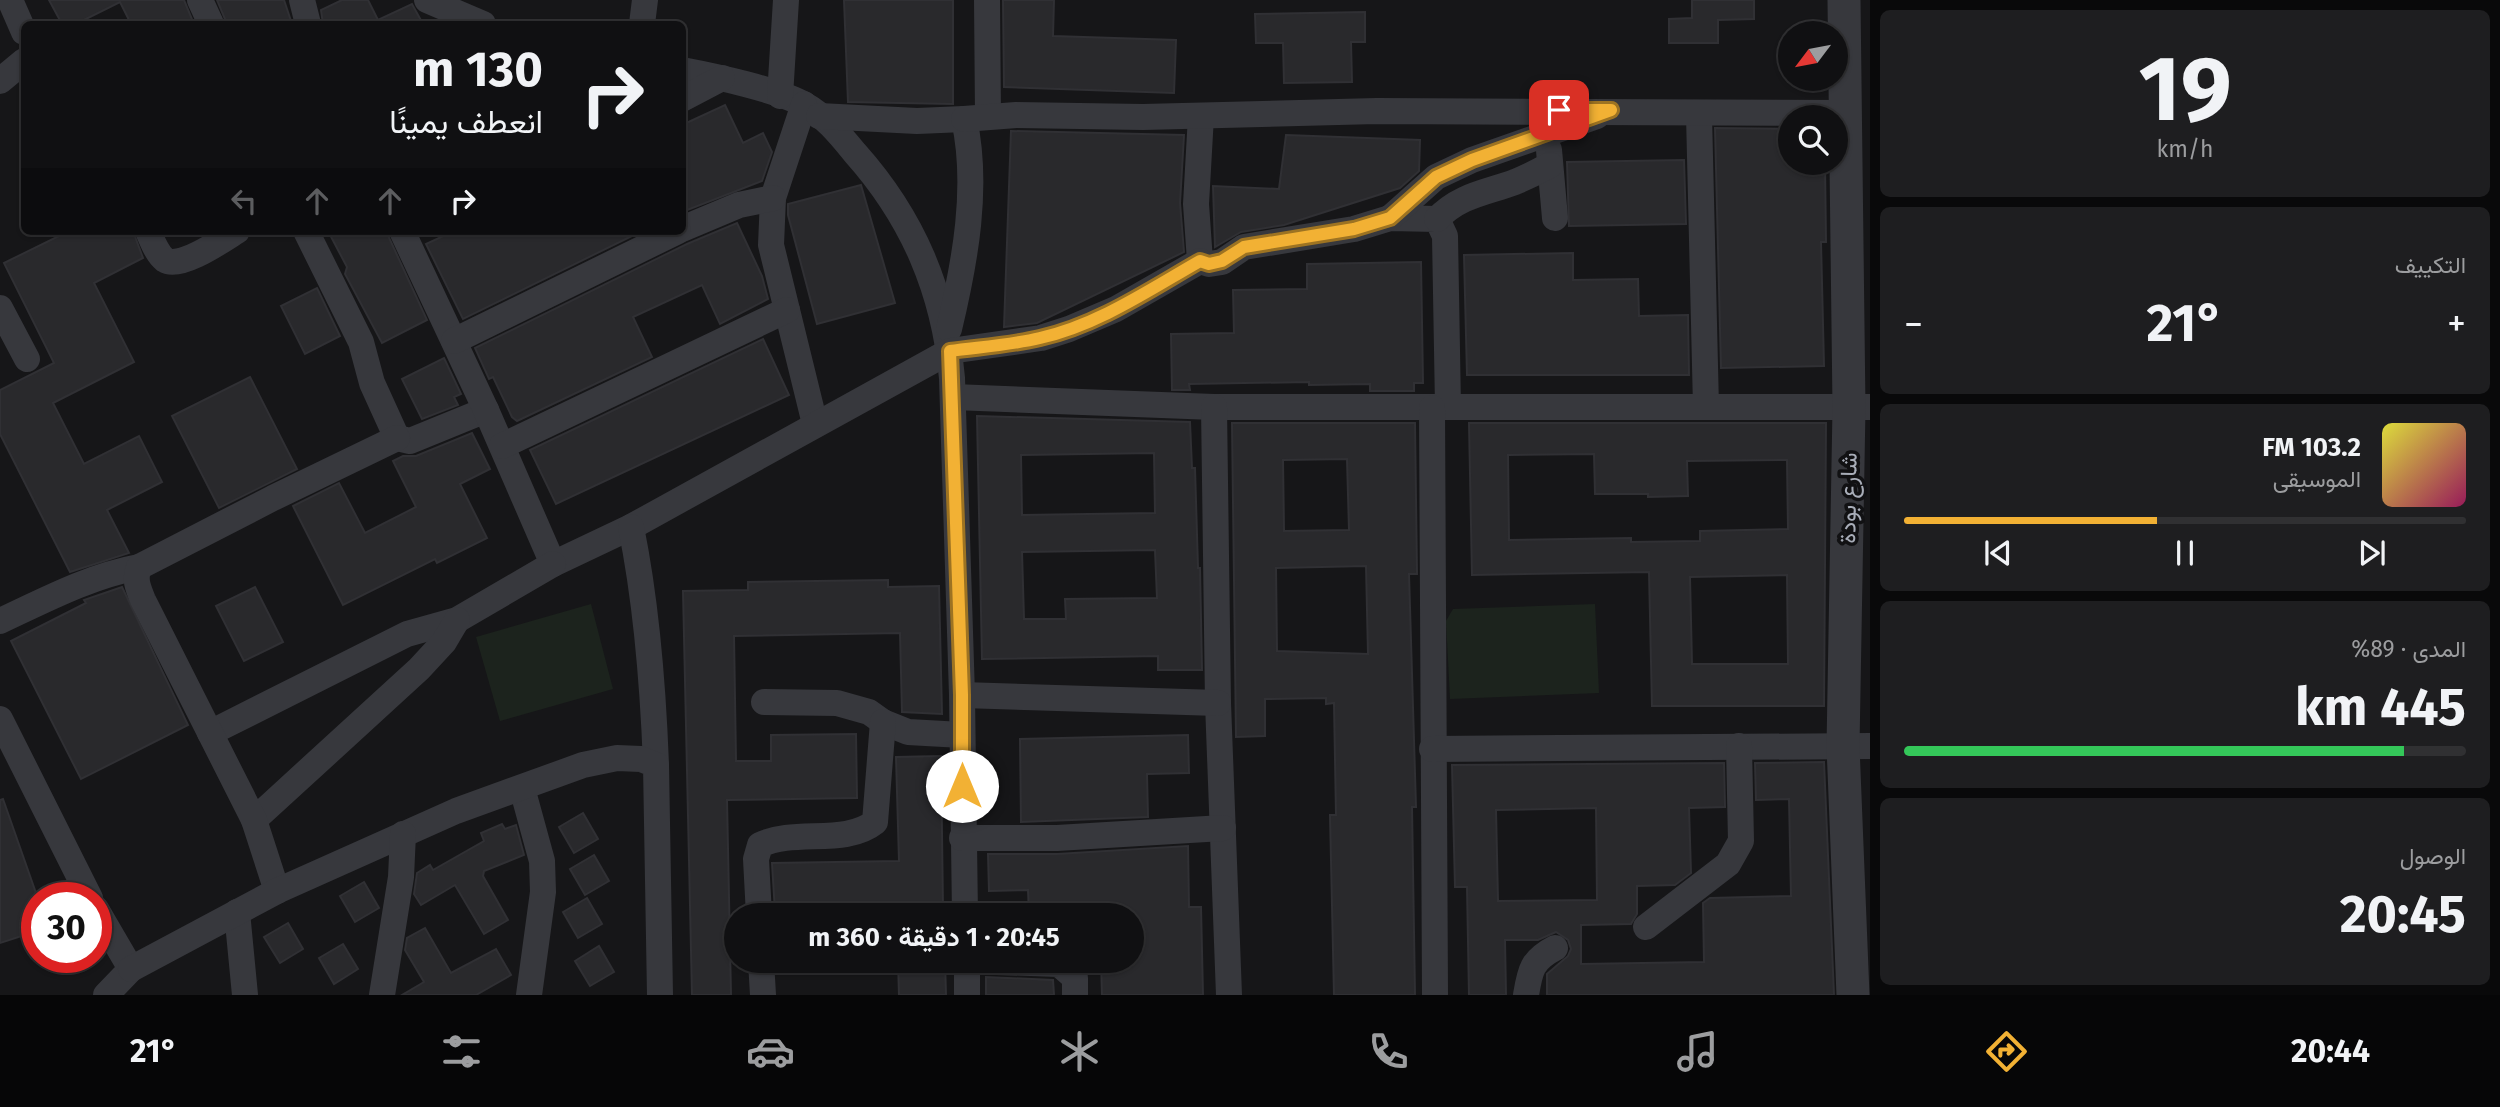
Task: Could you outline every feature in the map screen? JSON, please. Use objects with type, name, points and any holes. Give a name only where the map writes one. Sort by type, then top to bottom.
[{"type":"street","points":[[10,0],[21,25]]},
{"type":"street","points":[[200,0],[210,21]]},
{"type":"street","points":[[302,0],[307,21]]},
{"type":"street","points":[[427,0],[476,21]]},
{"type":"street","points":[[642,21],[645,0]]},
{"type":"street","points":[[786,0],[789,101],[774,198],[771,245],[815,424]]},
{"type":"street","points":[[949,343],[964,267],[970,152],[976,118],[986,0]]},
{"type":"street","name":"شارع بودة","points":[[1844,0],[1846,105]]},
{"type":"street","points":[[0,81],[21,64]]},
{"type":"street","points":[[686,71],[722,78],[789,101],[917,121],[1611,110],[1699,115],[1778,114]]},
{"type":"street","points":[[686,97],[722,78]]},
{"type":"street","points":[[789,101],[865,164],[898,208],[922,251],[949,343],[962,695],[965,903]]},
{"type":"street","points":[[1390,218],[1436,177],[1472,160],[1548,135],[1611,110]]},
{"type":"street","points":[[1699,115],[1706,407]]},
{"type":"street","points":[[1200,261],[1196,204],[1201,116]]},
{"type":"street","points":[[1548,135],[1555,218]]},
{"type":"street","name":"شارع بودة","points":[[1848,155],[1860,407],[1853,995]]},
{"type":"street","points":[[210,733],[407,634],[457,620],[553,564],[631,527],[815,424],[949,343],[1041,338],[1116,310],[1200,261],[1209,264],[1222,261],[1244,247],[1354,229],[1390,218],[1437,219],[1450,205],[1470,194],[1516,181],[1550,165]]},
{"type":"street","points":[[686,227],[739,205],[774,198]]},
{"type":"street","points":[[1435,995],[1432,749],[1445,236],[1437,219]]},
{"type":"street","points":[[150,235],[166,261],[173,262],[197,255],[230,235]]},
{"type":"street","points":[[308,235],[361,342],[372,383],[397,438]]},
{"type":"street","points":[[410,235],[454,341],[553,564]]},
{"type":"street","points":[[454,341],[670,235]]},
{"type":"street","points":[[0,308],[27,359]]},
{"type":"street","points":[[502,446],[787,310]]},
{"type":"street","points":[[953,397],[1214,407],[1860,407]]},
{"type":"street","points":[[1214,407],[1218,703],[1229,995]]},
{"type":"street","points":[[0,621],[87,581],[112,572],[139,567],[397,438],[410,441],[486,410]]},
{"type":"street","points":[[631,527],[643,591],[652,667],[660,995]]},
{"type":"street","points":[[139,567],[137,586],[254,820],[277,891]]},
{"type":"street","points":[[254,820],[419,669],[444,642],[457,620]]},
{"type":"street","points":[[962,695],[1218,703]]},
{"type":"street","points":[[764,702],[837,703],[869,712],[883,722],[908,732],[962,735]]},
{"type":"street","points":[[0,719],[82,882]]},
{"type":"street","points":[[758,903],[756,859],[760,845],[791,836],[863,831],[875,821],[883,722]]},
{"type":"street","points":[[1646,928],[1728,864],[1741,841],[1739,746]]},
{"type":"street","points":[[1432,749],[1856,746]]},
{"type":"street","points":[[106,995],[131,970],[237,912],[277,891],[456,811],[583,765],[617,758],[640,759],[656,765]]},
{"type":"street","points":[[522,788],[542,861],[543,892],[529,995]]},
{"type":"street","points":[[962,838],[1057,838],[1223,828]]},
{"type":"street","points":[[382,995],[401,877],[403,834]]},
{"type":"street","points":[[237,912],[245,995]]},
{"type":"street","points":[[112,937],[131,970]]},
{"type":"street","points":[[1526,995],[1529,975],[1538,956],[1555,948]]},
{"type":"street","points":[[762,973],[763,995]]},
{"type":"street","points":[[967,973],[967,995]]},
{"type":"street","points":[[1069,973],[1074,978],[1075,995]]},
{"type":"shaded area","points":[[591,604],[613,689],[500,721],[476,637]]},
{"type":"shaded area","points":[[1595,604],[1599,693],[1450,699],[1446,621],[1453,609]]},
{"type":"building","points":[[49,0],[184,0],[193,21],[130,21],[120,2],[82,21],[60,21]]},
{"type":"building","points":[[217,0],[284,0],[291,21],[226,21]]},
{"type":"building","points":[[342,0],[368,0],[378,20],[412,4],[421,21],[323,21],[321,10]]},
{"type":"building","points":[[844,0],[953,0],[953,104],[848,102]]},
{"type":"building","points":[[1003,0],[1054,0],[1053,36],[1176,40],[1174,93],[1004,87]]},
{"type":"building","points":[[1692,0],[1754,0],[1754,19],[1718,20],[1718,43],[1669,43],[1669,19],[1692,18]]},
{"type":"building","points":[[1365,12],[1365,42],[1351,42],[1352,82],[1284,83],[1283,43],[1256,43],[1255,14]]},
{"type":"building","points":[[725,105],[743,143],[763,133],[772,152],[762,181],[686,210],[686,123]]},
{"type":"building","points":[[1715,128],[1778,129],[1778,175],[1825,175],[1826,242],[1821,242],[1824,366],[1721,368]]},
{"type":"building","points":[[1011,131],[1184,135],[1180,203],[1184,252],[1037,323],[1004,327]]},
{"type":"building","points":[[1286,135],[1420,140],[1419,171],[1400,188],[1284,225],[1241,232],[1215,247],[1213,186],[1279,189]]},
{"type":"building","points":[[1684,160],[1686,224],[1569,226],[1567,162]]},
{"type":"building","points":[[861,185],[895,303],[817,324],[788,215],[788,204]]},
{"type":"building","points":[[737,223],[762,276],[768,299],[720,324],[702,285],[633,317],[652,357],[517,421],[512,417],[493,377],[489,379],[475,348],[687,244]]},
{"type":"building","points":[[61,235],[134,235],[143,258],[94,283],[134,362],[53,403],[84,464],[139,436],[162,482],[107,510],[129,553],[70,572],[0,434],[0,390],[54,363],[4,263]]},
{"type":"building","points":[[330,235],[388,235],[427,320],[382,343],[345,274],[347,267]]},
{"type":"building","points":[[445,235],[634,235],[463,319],[426,244]]},
{"type":"building","points":[[1573,253],[1573,280],[1638,279],[1639,316],[1688,315],[1689,375],[1467,375],[1464,255]]},
{"type":"building","points":[[1421,262],[1423,383],[1414,383],[1414,391],[1370,391],[1370,384],[1309,385],[1309,382],[1189,384],[1190,390],[1172,390],[1171,334],[1234,333],[1233,290],[1307,289],[1307,264]]},
{"type":"building","points":[[317,288],[340,336],[305,354],[281,306]]},
{"type":"building","points":[[763,339],[789,395],[556,504],[530,450]]},
{"type":"building","points":[[444,358],[461,394],[454,397],[458,405],[422,419],[402,379]]},
{"type":"building","points":[[250,377],[297,469],[219,508],[172,416]]},
{"type":"building","points":[[977,416],[1190,422],[1200,568],[1202,670],[1158,670],[1158,656],[982,659]],"holes":[[[1154,453],[1155,513],[1022,515],[1021,455]],[[1155,550],[1157,598],[1065,599],[1066,619],[1024,619],[1022,552]]]},
{"type":"building","points":[[1232,423],[1415,423],[1417,574],[1409,574],[1416,807],[1412,807],[1415,995],[1334,995],[1330,815],[1336,815],[1334,703],[1326,704],[1326,698],[1265,699],[1265,736],[1236,737]],"holes":[[[1347,459],[1349,530],[1284,531],[1283,460]],[[1366,566],[1368,654],[1277,651],[1276,568]]]},
{"type":"building","points":[[1469,423],[1826,423],[1824,706],[1652,706],[1649,572],[1472,575]],"holes":[[[1594,454],[1595,494],[1648,494],[1648,497],[1688,496],[1687,461],[1787,460],[1788,529],[1700,531],[1700,541],[1631,542],[1631,538],[1509,540],[1508,455]],[[1787,575],[1788,664],[1692,664],[1690,577]]]},
{"type":"building","points":[[472,433],[490,469],[460,484],[487,538],[437,563],[435,559],[343,605],[293,506],[339,483],[365,533],[416,507],[393,461],[403,456],[416,456]]},
{"type":"building","points":[[888,580],[888,587],[939,586],[942,714],[902,712],[900,633],[734,636],[736,761],[771,761],[771,735],[856,734],[857,798],[727,800],[729,903],[724,903],[724,973],[731,973],[731,995],[692,995],[683,591],[748,590],[748,582]]},
{"type":"building","points":[[122,587],[188,725],[81,779],[11,641],[86,603],[84,600]]},
{"type":"building","points":[[255,587],[283,642],[244,661],[216,606]]},
{"type":"building","points":[[1188,735],[1189,773],[1147,774],[1148,817],[1021,822],[1020,739]]},
{"type":"building","points":[[941,756],[943,903],[774,903],[772,863],[899,861],[896,757]]},
{"type":"building","points":[[1824,762],[1834,995],[1547,995],[1547,974],[1568,956],[1571,949],[1568,940],[1556,932],[1538,940],[1505,940],[1506,995],[1469,995],[1467,887],[1455,887],[1452,765],[1724,763],[1725,807],[1689,808],[1691,873],[1675,885],[1637,886],[1637,914],[1631,924],[1581,925],[1581,964],[1704,962],[1703,903],[1710,898],[1791,896],[1789,799],[1756,800],[1755,763]],"holes":[[[1596,808],[1597,900],[1498,901],[1496,810]]]},
{"type":"building","points":[[3,799],[32,882],[21,882],[21,936],[0,943],[0,800]]},
{"type":"building","points":[[583,813],[598,839],[574,853],[559,827]]},
{"type":"building","points":[[502,824],[505,829],[516,825],[524,855],[484,871],[483,876],[508,920],[484,934],[455,885],[421,905],[414,894],[417,873],[430,865],[433,870],[484,841],[481,833]]},
{"type":"building","points":[[1188,846],[1189,907],[1201,907],[1203,995],[1102,995],[1101,973],[1144,973],[1144,903],[1029,903],[1028,890],[989,891],[988,854],[1057,854]]},
{"type":"building","points":[[594,855],[609,881],[585,895],[570,869]]},
{"type":"building","points":[[364,882],[379,908],[355,922],[340,896]]},
{"type":"building","points":[[587,898],[602,924],[578,938],[563,912]]},
{"type":"building","points":[[288,923],[303,949],[280,963],[264,937]]},
{"type":"building","points":[[425,928],[451,973],[496,949],[511,975],[476,995],[402,995],[424,982],[405,950],[407,938]]},
{"type":"building","points":[[343,944],[358,969],[334,984],[319,958]]},
{"type":"building","points":[[599,946],[614,972],[590,986],[575,961]]},
{"type":"building","points":[[898,973],[945,973],[946,995],[899,995]]},
{"type":"building","points":[[986,977],[1053,980],[1054,995],[986,995]]},
{"type":"route","points":[[962,786],[962,695],[950,351],[1041,338],[1069,329],[1116,310],[1200,261],[1209,264],[1222,261],[1244,247],[1354,229],[1390,218],[1436,177],[1472,160],[1611,110],[1559,110]]}]
